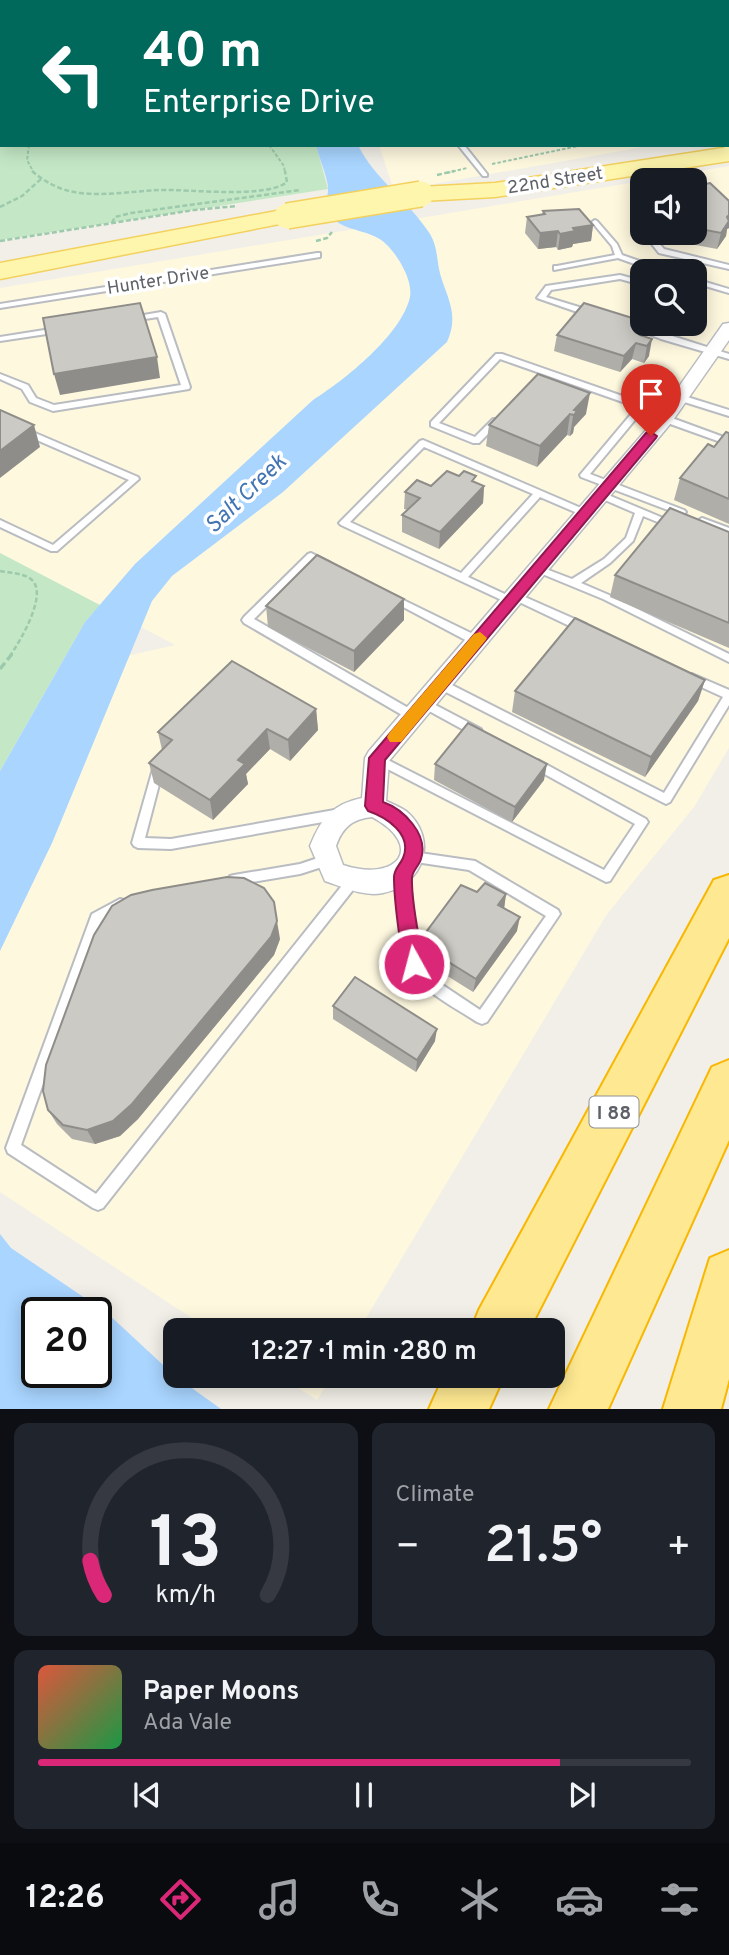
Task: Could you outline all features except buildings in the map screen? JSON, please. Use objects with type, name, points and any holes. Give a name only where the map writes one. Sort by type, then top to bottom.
[{"type":"highway","name":"I 88","points":[[505,1318],[729,894]]},
{"type":"highway","points":[[578,1409],[729,1084]]},
{"type":"highway","points":[[692,1409],[729,1277]]},
{"type":"highway","points":[[715,1409],[729,1370]]},
{"type":"main road","name":"22nd Street","points":[[0,258],[421,194],[495,190],[671,149]]},
{"type":"main road","name":"22nd Street","points":[[421,194],[485,175],[671,149],[729,154]]},
{"type":"main road","points":[[671,149],[729,165]]},
{"type":"main road","name":"22nd Street","points":[[0,271],[287,216]]},
{"type":"street","points":[[374,806],[377,758],[605,490],[725,343]]},
{"type":"street","points":[[374,806],[401,820],[413,843],[408,866],[374,886],[352,882],[334,873],[323,846],[328,828],[342,813],[374,806]]},
{"type":"lane","points":[[463,147],[485,175]]},
{"type":"lane","points":[[595,222],[615,245],[618,256]]},
{"type":"lane","points":[[657,245],[662,251],[729,267]]},
{"type":"lane","name":"Hunter Drive","points":[[0,306],[317,255]]},
{"type":"lane","points":[[557,268],[618,256],[630,260]]},
{"type":"lane","points":[[603,317],[541,298],[549,288],[620,277],[630,280]]},
{"type":"lane","points":[[707,285],[729,291]]},
{"type":"lane","points":[[0,376],[25,387],[33,400],[53,408],[186,387],[162,314],[121,320]]},
{"type":"lane","points":[[627,325],[664,337],[725,343]]},
{"type":"lane","points":[[0,339],[67,328]]},
{"type":"lane","points":[[506,411],[476,440],[434,424],[499,356],[642,406],[729,442]]},
{"type":"lane","points":[[536,382],[546,373]]},
{"type":"lane","points":[[681,398],[729,413]]},
{"type":"lane","points":[[642,406],[584,475],[640,512],[678,528]]},
{"type":"lane","points":[[0,421],[135,479],[54,550],[0,523]]},
{"type":"lane","points":[[585,513],[423,443],[344,523],[462,578],[590,631]]},
{"type":"lane","points":[[605,490],[729,531]]},
{"type":"lane","points":[[462,578],[539,493]]},
{"type":"lane","points":[[573,583],[607,561],[629,539],[640,512]]},
{"type":"lane","points":[[334,568],[311,556],[247,620],[418,710],[485,736]]},
{"type":"lane","points":[[538,569],[606,597],[729,658]]},
{"type":"lane","points":[[382,593],[477,641]]},
{"type":"lane","points":[[440,684],[666,799],[729,696],[679,672]]},
{"type":"lane","points":[[377,758],[606,877],[642,822],[521,756]]},
{"type":"lane","points":[[160,759],[138,843],[171,844],[342,813]]},
{"type":"lane","points":[[224,882],[300,869],[327,860]]},
{"type":"lane","points":[[471,865],[554,914],[482,1018],[422,978],[414,964],[408,866],[471,865]]},
{"type":"lane","points":[[134,897],[96,918],[13,1148],[98,1202],[352,882]]},
{"type":"path","points":[[29,147],[27,167],[56,188],[77,194],[279,189],[286,185],[286,172],[270,147]]},
{"type":"path","points":[[0,207],[22,195],[41,179]]},
{"type":"path","points":[[112,223],[115,217],[131,213],[289,190],[307,192]]},
{"type":"path","points":[[0,241],[240,206]]},
{"type":"path","points":[[0,571],[26,577],[35,583],[37,590],[34,610],[22,637],[10,660],[0,669]]},
{"type":"shaded area","points":[[380,147],[644,147],[394,191]]},
{"type":"shaded area","points":[[729,166],[729,748],[694,807],[607,914],[366,1318],[192,1318],[0,1192],[0,685],[175,645],[0,553],[0,288],[630,183],[630,245],[707,245],[707,170]]},
{"type":"shaded area","points":[[298,1388],[324,1388],[317,1400]]},
{"type":"green space","points":[[0,147],[317,147],[328,189],[0,240]]},
{"type":"green space","points":[[0,553],[100,605],[85,622],[0,771]]},
{"type":"water","name":"Salt Creek","points":[[317,147],[359,147],[373,169],[422,222],[435,245],[440,274],[452,311],[452,325],[447,342],[283,492],[172,576],[152,601],[52,843],[0,951],[0,771],[85,622],[135,564],[313,400],[341,381],[370,355],[396,326],[405,311],[410,290],[400,262],[381,240],[343,225],[329,213],[326,176]]},
{"type":"water","points":[[0,1234],[11,1248],[83,1297],[21,1297],[21,1388],[112,1388],[112,1318],[163,1365],[163,1388],[192,1388],[221,1409],[0,1409]]},
{"type":"slow traffic","points":[[395,737],[480,638]]},
{"type":"route","points":[[414,964],[402,874],[413,857],[413,843],[401,820],[374,806],[377,758],[651,436]]}]
